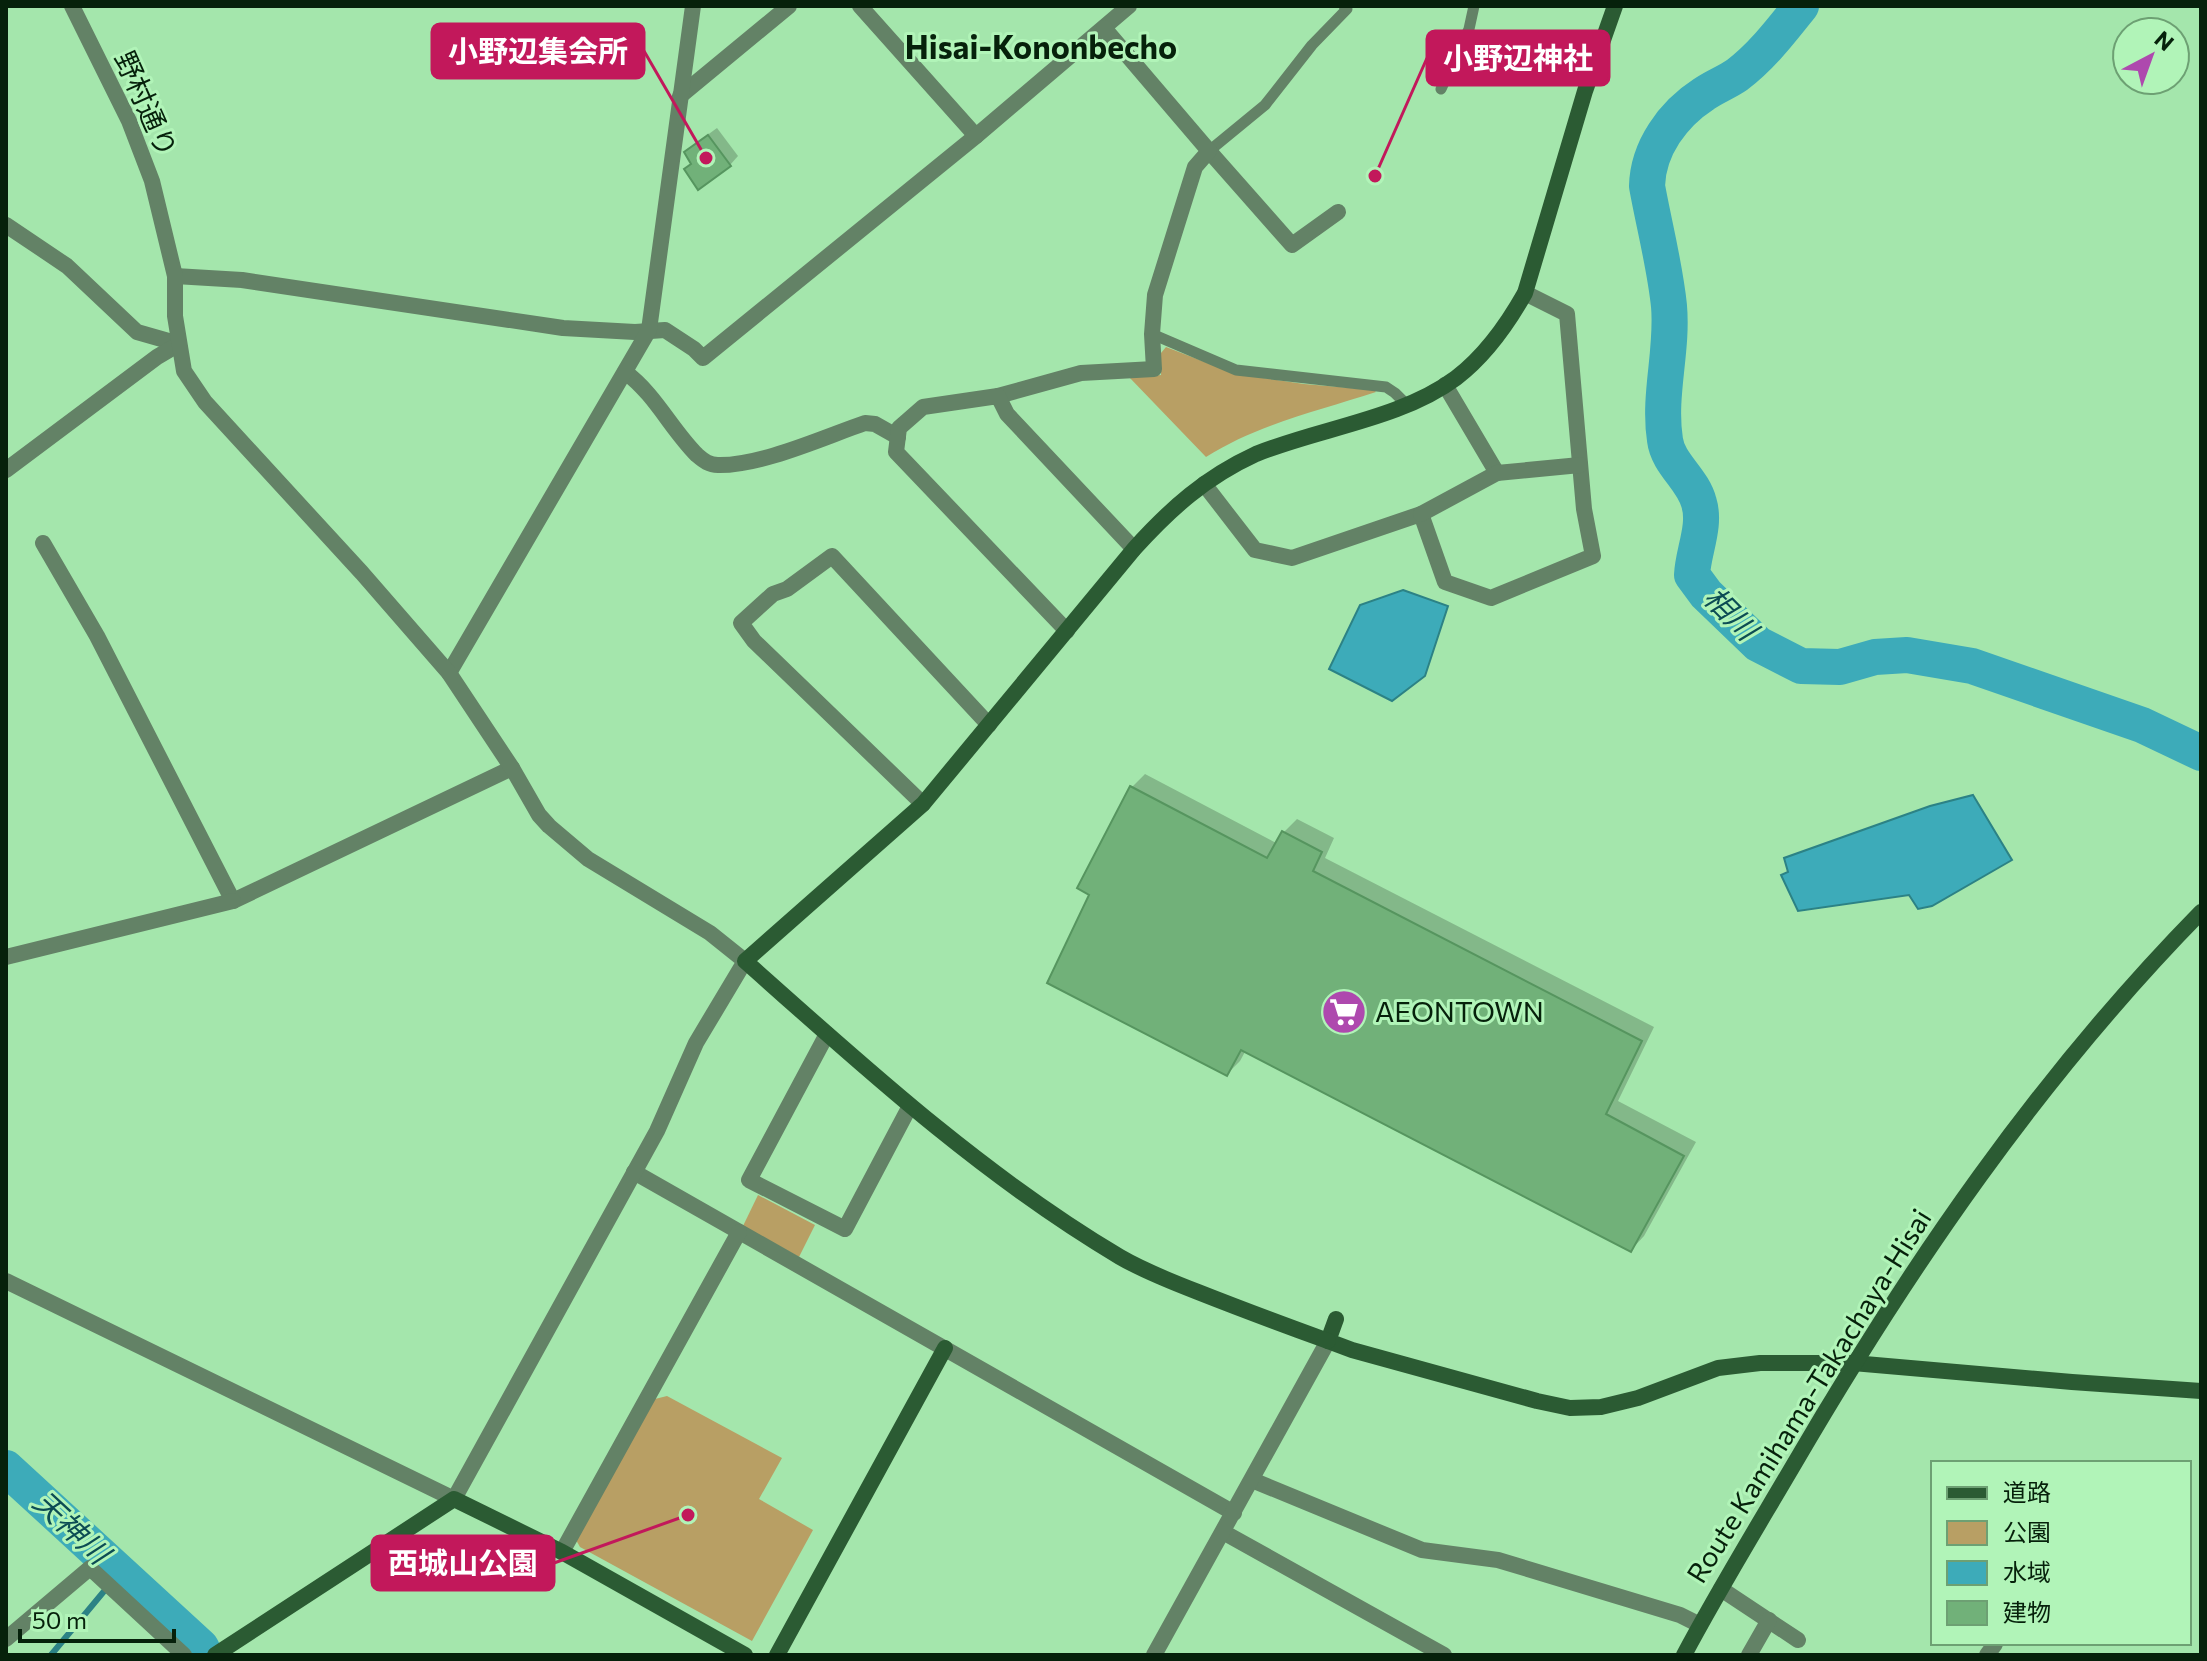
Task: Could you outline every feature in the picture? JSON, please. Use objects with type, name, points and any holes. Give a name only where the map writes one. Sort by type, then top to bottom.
[{"type":"street","name":"野村通り","points":[[72,6],[129,121],[152,181],[175,276],[179,344],[184,371],[205,402],[449,673],[539,815],[588,859],[710,933],[745,961]]},
{"type":"street","points":[[449,673],[649,330],[693,6]]},
{"type":"street","points":[[680,96],[789,6]]},
{"type":"street","points":[[860,6],[976,136]]},
{"type":"street","points":[[175,276],[242,280],[563,328],[635,332],[665,330],[703,358],[976,136],[1129,6]]},
{"type":"street","points":[[216,1654],[454,1499],[657,1131],[696,1043],[745,961],[923,804],[1167,513],[1234,464],[1277,445],[1406,404],[1445,385],[1459,376],[1510,321],[1525,293],[1585,91],[1615,6]]},
{"type":"street","points":[[1104,28],[1292,245],[1338,212]]},
{"type":"street","points":[[1067,631],[896,452],[899,428],[923,407],[998,396],[1081,373],[1154,369],[1152,334],[1155,295],[1195,167],[1209,151]]},
{"type":"street","points":[[6,225],[67,266],[137,332],[179,344]]},
{"type":"street","points":[[1421,514],[1445,582],[1491,598],[1593,556],[1584,509],[1567,314],[1525,293]]},
{"type":"street","points":[[6,470],[157,357],[179,344]]},
{"type":"street","points":[[625,372],[639,382],[695,454],[707,464],[720,466],[760,459],[865,423],[875,424],[898,437]]},
{"type":"street","points":[[1445,385],[1497,473]]},
{"type":"street","points":[[998,396],[1007,414],[1134,549]]},
{"type":"street","points":[[1204,484],[1255,550],[1292,558],[1421,514],[1497,473],[1580,465]]},
{"type":"street","points":[[43,543],[97,636],[233,901]]},
{"type":"street","points":[[923,804],[754,641],[741,623],[773,594],[787,589],[832,556],[989,725]]},
{"type":"street","points":[[6,957],[233,901],[512,768]]},
{"type":"street","name":"Route Kamihama-Takachaya-Hisai","points":[[1684,1655],[1897,1292],[2021,1120],[2113,1007],[2201,912]]},
{"type":"street","points":[[745,961],[910,1106],[977,1160],[1122,1258],[1163,1278],[1352,1350],[1570,1408],[1601,1407],[1638,1398],[1718,1368],[1739,1364],[1853,1363],[2201,1391]]},
{"type":"street","points":[[827,1034],[749,1180],[845,1229],[910,1106]]},
{"type":"street","points":[[634,1172],[1234,1513]]},
{"type":"street","points":[[562,1552],[739,1232]]},
{"type":"street","points":[[6,1281],[562,1552],[745,1655]]},
{"type":"street","points":[[1154,1655],[1328,1341],[1336,1319]]},
{"type":"street","points":[[777,1655],[945,1348]]},
{"type":"street","points":[[1252,1480],[1422,1550],[1498,1560],[1680,1615],[1700,1625]]},
{"type":"street","points":[[1223,1532],[1444,1655]]},
{"type":"street","points":[[6,1639],[90,1568],[184,1655]]},
{"type":"street","points":[[1721,1589],[1798,1640]]},
{"type":"street","points":[[1749,1655],[1769,1620]]},
{"type":"lane","points":[[1209,151],[1265,105],[1312,45],[1347,9],[1344,6]]},
{"type":"lane","points":[[1441,89],[1469,29],[1474,6]]},
{"type":"lane","points":[[1152,334],[1236,370],[1386,387],[1406,404]]},
{"type":"green space","points":[[1166,347],[1236,374],[1376,392],[1267,427],[1206,457],[1129,377],[1161,375],[1161,353]]},
{"type":"green space","points":[[758,1195],[815,1225],[799,1257],[743,1226]]},
{"type":"green space","points":[[667,1396],[782,1458],[759,1499],[813,1530],[752,1641],[580,1547],[576,1540],[655,1399]]},
{"type":"water","points":[[1403,590],[1448,606],[1425,676],[1392,701],[1329,669],[1360,605]]},
{"type":"water","points":[[1973,795],[2012,860],[1932,906],[1918,909],[1909,895],[1798,911],[1781,875],[1788,872],[1784,858],[1930,806]]},
{"type":"building","points":[[708,135],[731,166],[698,190],[684,169],[691,164],[684,152]]},
{"type":"building","name":"AEONTOWN","points":[[1130,786],[1267,858],[1282,831],[1322,852],[1313,871],[1642,1041],[1606,1114],[1684,1156],[1631,1252],[1241,1050],[1227,1076],[1047,983],[1089,895],[1077,888]]},
{"type":"waterway","name":"相川","points":[[1801,6],[1746,68],[1682,111],[1657,145],[1648,172],[1647,186],[1669,306],[1663,406],[1665,440],[1671,457],[1692,486],[1701,512],[1692,575],[1706,594],[1758,644],[1801,666],[1840,667],[1875,657],[1907,655],[1972,666],[2142,725],[2201,753]]},
{"type":"waterway","name":"天神川","points":[[6,1468],[201,1647],[205,1655]]},
{"type":"waterway","points":[[51,1655],[120,1572]]},
{"type":"place","name":"小野辺集会所","points":[[706,158]]},
{"type":"place","name":"小野辺神社","points":[[1375,176]]},
{"type":"place","name":"AEONTOWN","points":[[1344,1012]]},
{"type":"place","name":"西城山公園","points":[[688,1515]]},
{"type":"district","name":"Hisai-Kononbecho","points":[[1041,48]]}]
